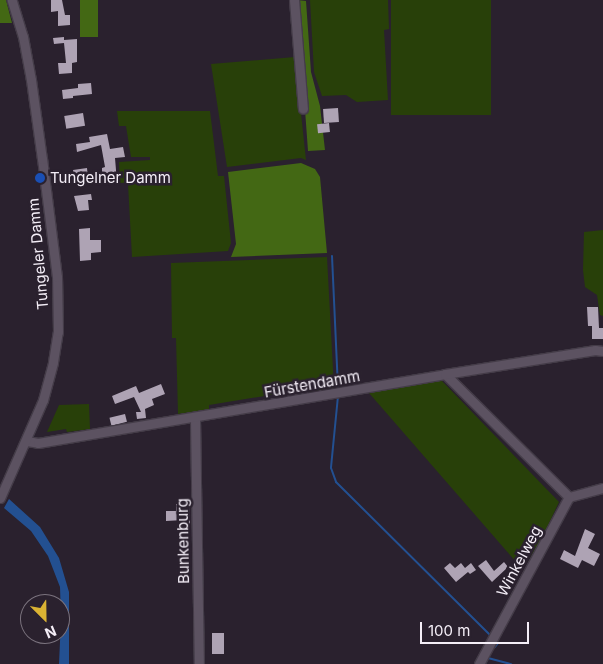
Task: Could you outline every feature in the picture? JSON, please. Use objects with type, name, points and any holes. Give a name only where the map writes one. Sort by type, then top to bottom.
[{"type":"street","name":"Tungeler Damm","points":[[2,495],[27,441],[43,400],[53,362],[58,332],[57,277],[31,80],[23,37],[12,0]]},
{"type":"street","points":[[294,0],[303,109]]},
{"type":"street","name":"Fürstendamm","points":[[27,441],[38,443],[195,418],[445,374],[594,350],[603,351]]},
{"type":"street","points":[[445,374],[569,497],[603,488]]},
{"type":"street","name":"Bunkenburg","points":[[195,418],[199,664]]},
{"type":"street","name":"Winkelweg","points":[[479,664],[569,497]]},
{"type":"green space","points":[[0,0],[6,0],[12,23],[0,23]]},
{"type":"green space","points":[[80,0],[98,0],[98,37],[80,37]]},
{"type":"green space","points":[[297,0],[306,1],[311,72],[320,106],[325,150],[308,151]]},
{"type":"green space","points":[[310,0],[388,0],[389,29],[384,30],[388,100],[357,102],[346,95],[322,96],[314,72]]},
{"type":"green space","points":[[391,0],[491,0],[491,115],[391,115]]},
{"type":"green space","points":[[295,57],[306,160],[301,158],[227,167],[211,64]]},
{"type":"green space","points":[[117,111],[210,111],[218,176],[224,176],[231,243],[228,251],[132,257],[128,184],[152,181],[120,183],[119,162],[150,160],[150,157],[131,157],[126,126],[119,126]]},
{"type":"green space","points":[[301,163],[315,169],[320,177],[327,253],[231,257],[236,244],[228,172]]},
{"type":"green space","points":[[603,230],[603,316],[600,315],[597,295],[585,287],[583,270],[584,232]]},
{"type":"green space","points":[[327,257],[334,388],[308,393],[307,389],[209,405],[209,409],[178,414],[176,338],[172,338],[171,263]]},
{"type":"green space","points":[[441,380],[559,502],[541,540],[519,574],[517,563],[369,393]]},
{"type":"green space","points":[[89,404],[90,429],[67,432],[66,429],[47,432],[59,405]]},
{"type":"water","points":[[9,499],[40,527],[59,558],[69,594],[60,594],[60,587],[48,556],[31,531],[4,508]]},
{"type":"water","points":[[60,644],[69,644],[69,664],[59,664]]},
{"type":"building","points":[[51,0],[62,0],[65,15],[70,15],[70,25],[58,26],[58,11],[51,12]]},
{"type":"building","points":[[64,37],[64,40],[77,39],[77,62],[72,63],[72,73],[59,74],[58,63],[66,63],[64,43],[54,44],[53,38]]},
{"type":"building","points":[[91,83],[92,94],[63,99],[62,90],[78,88],[78,84]]},
{"type":"building","points":[[338,108],[339,122],[324,123],[323,109]]},
{"type":"building","points":[[83,113],[85,126],[66,129],[64,116]]},
{"type":"building","points":[[329,123],[330,132],[318,133],[317,124]]},
{"type":"building","points":[[107,134],[110,149],[123,147],[125,157],[115,158],[117,182],[96,183],[95,176],[102,175],[102,168],[105,167],[101,145],[77,152],[76,144],[90,142],[89,137]]},
{"type":"building","points":[[87,168],[88,179],[75,180],[73,170]]},
{"type":"building","points":[[91,194],[92,200],[88,200],[89,210],[78,211],[74,196]]},
{"type":"building","points":[[90,228],[90,240],[101,240],[101,252],[91,253],[91,260],[80,261],[79,229]]},
{"type":"building","points":[[587,307],[598,307],[599,328],[603,328],[603,339],[592,339],[592,326],[588,326]]},
{"type":"building","points":[[161,384],[165,394],[152,399],[154,405],[145,409],[146,418],[137,419],[136,412],[141,412],[134,397],[115,404],[112,396],[136,386],[139,393]]},
{"type":"building","points":[[125,414],[127,422],[111,426],[109,418]]},
{"type":"building","points":[[176,504],[190,504],[190,542],[184,542],[184,520],[166,521],[166,511],[176,511]]},
{"type":"building","points":[[585,529],[595,534],[588,548],[600,554],[594,566],[582,560],[578,568],[560,559],[564,550],[575,556]]},
{"type":"building","points":[[486,560],[494,571],[504,562],[508,567],[492,582],[478,566]]},
{"type":"building","points":[[450,563],[455,568],[461,563],[465,568],[471,563],[476,570],[470,574],[468,572],[456,582],[444,568]]},
{"type":"building","points":[[212,633],[224,633],[224,654],[212,654]]},
{"type":"waterway","points":[[332,256],[338,389]]},
{"type":"waterway","points":[[338,396],[331,468],[336,482],[489,634]]},
{"type":"waterway","points":[[495,647],[498,643]]},
{"type":"waterway","points":[[485,664],[488,658],[511,664]]},
{"type":"place","name":"Tungelner Damm","points":[[40,178]]}]
